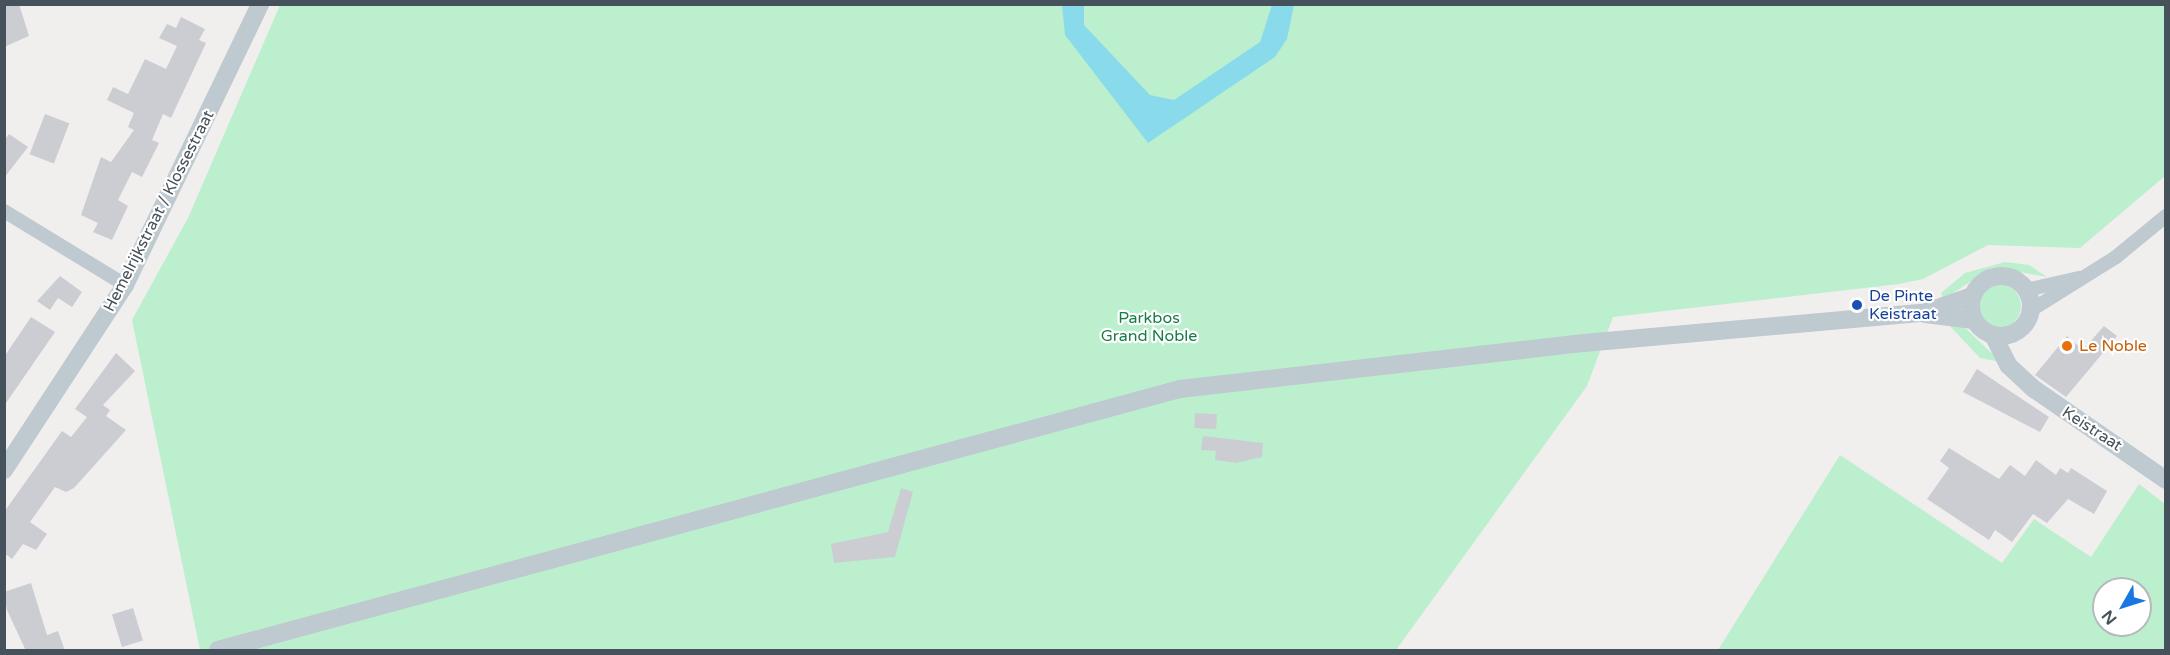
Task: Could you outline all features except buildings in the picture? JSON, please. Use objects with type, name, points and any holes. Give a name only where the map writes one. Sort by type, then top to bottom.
[{"type":"street","name":"Hemelrijkstraat / Klossestraat","points":[[4,470],[125,285],[260,4]]},
{"type":"street","points":[[4,211],[125,285]]},
{"type":"street","points":[[218,651],[1180,389],[1584,343],[1923,313],[1974,320],[1992,335],[2013,333],[2031,310],[2116,257],[2166,216]]},
{"type":"street","points":[[1923,313],[1972,296],[1981,283],[1997,276],[2013,279],[2026,290],[2031,310]]},
{"type":"street","points":[[2026,290],[2079,278]]},
{"type":"street","points":[[1972,296],[1974,320]]},
{"type":"street","points":[[2013,333],[2020,376]]},
{"type":"street","name":"Keistraat","points":[[1992,335],[2020,376],[2166,480]]},
{"type":"green space","name":"Parkbos Grand Noble","points":[[280,5],[2165,5],[2165,176],[2080,248],[1988,245],[1923,279],[1899,284],[1613,317],[1587,386],[1396,650],[200,650],[132,320],[188,218]]},
{"type":"green space","points":[[2005,262],[2029,265],[2047,277],[1992,267],[1943,300],[1941,293],[1965,273]]},
{"type":"green space","points":[[1999,284],[2014,291],[2021,306],[2014,321],[1999,328],[1984,321],[1977,306],[1984,291]]},
{"type":"green space","points":[[1948,324],[1964,327],[2001,362],[1980,358]]},
{"type":"green space","points":[[1840,455],[2002,563],[2034,519],[2091,557],[2139,484],[2165,504],[2165,650],[1718,650]]},
{"type":"water","points":[[1062,5],[1084,5],[1084,25],[1150,95],[1174,100],[1260,42],[1272,5],[1294,5],[1287,39],[1275,57],[1148,143],[1065,35]]},
{"type":"place","name":"De Pinte Keistraat","points":[[1857,305]]},
{"type":"place","name":"Le Noble","points":[[2067,346]]}]
